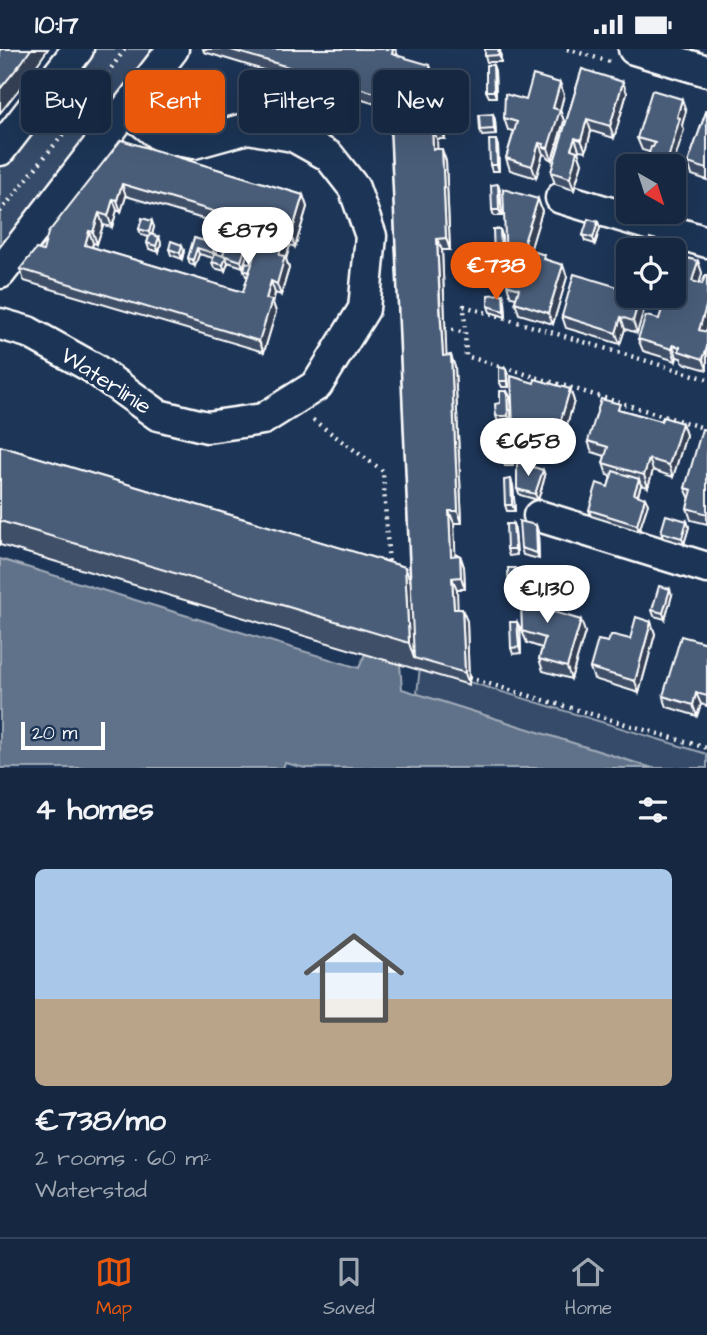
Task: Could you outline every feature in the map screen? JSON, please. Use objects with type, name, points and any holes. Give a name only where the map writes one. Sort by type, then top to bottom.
[{"type":"street","points":[[62,70],[78,49]]},
{"type":"street","points":[[157,70],[173,49]]},
{"type":"street","points":[[634,49],[707,71]]},
{"type":"street","points":[[0,273],[125,112]]},
{"type":"street","points":[[0,151],[21,124]]},
{"type":"street","name":"Waterlinie","points":[[0,324],[28,332],[93,369],[158,415],[207,428],[264,419],[317,385],[364,309],[371,236],[354,188],[330,156],[293,136],[248,128],[194,143],[163,138],[157,133]]},
{"type":"street","points":[[561,198],[707,242]]},
{"type":"street","points":[[539,516],[707,568]]},
{"type":"path","points":[[110,70],[125,49]]},
{"type":"path","points":[[0,212],[64,133]]},
{"type":"path","points":[[86,133],[104,138]]},
{"type":"path","points":[[707,379],[464,306],[466,356],[707,429]]},
{"type":"path","points":[[445,328],[465,333]]},
{"type":"path","points":[[290,403],[383,471],[390,573]]},
{"type":"path","points":[[469,678],[707,748]]},
{"type":"shaded area","points":[[93,49],[166,49],[149,70],[125,70],[125,100],[111,118],[111,70],[76,70]]},
{"type":"shaded area","points":[[26,133],[99,133],[0,256],[0,165]]},
{"type":"shaded area","points":[[0,559],[359,668],[365,654],[400,664],[402,689],[652,768],[305,768],[285,763],[283,768],[0,768]]},
{"type":"shaded area","points":[[420,667],[707,754],[707,768],[652,768],[417,694]]},
{"type":"building","points":[[0,49],[31,49],[0,89]]},
{"type":"building","points":[[228,49],[393,49],[392,54],[430,65],[430,70],[373,70],[373,92],[359,88],[359,70],[298,70]]},
{"type":"building","points":[[485,49],[498,49],[499,55],[485,56]]},
{"type":"building","points":[[486,65],[493,65],[494,91],[486,91]]},
{"type":"building","points":[[582,69],[623,82],[610,126],[587,119],[581,140],[575,138],[571,149],[577,151],[570,178],[551,172]]},
{"type":"building","points":[[533,75],[560,83],[553,108],[560,110],[548,148],[539,143],[532,166],[506,158],[517,122],[504,118],[505,94],[526,100]]},
{"type":"building","points":[[652,90],[682,99],[677,117],[680,118],[670,154],[649,154],[655,143],[637,138]]},
{"type":"building","points":[[707,109],[707,169],[688,163]]},
{"type":"building","points":[[493,114],[494,129],[480,130],[479,115]]},
{"type":"building","points":[[391,133],[432,133],[433,149],[442,149],[446,238],[437,239],[440,308],[443,356],[451,355],[458,511],[449,511],[451,556],[460,555],[461,577],[452,578],[454,609],[462,609],[465,673],[414,658]]},
{"type":"building","points":[[121,140],[303,195],[291,235],[285,234],[279,255],[285,256],[277,284],[271,281],[266,299],[272,300],[259,341],[20,269],[36,249],[43,251],[48,233]],"holes":[[[122,184],[263,226],[243,292],[85,245],[89,231],[93,232],[99,213],[108,216],[113,199],[117,200]]]},
{"type":"building","points":[[489,140],[496,140],[497,165],[490,165]]},
{"type":"building","points":[[498,184],[499,210],[492,210],[491,185]]},
{"type":"building","points":[[503,189],[538,199],[525,239],[526,249],[563,265],[548,313],[515,302],[519,289],[507,285]]},
{"type":"building","points":[[142,218],[152,221],[149,232],[139,229]]},
{"type":"building","points":[[588,219],[598,222],[593,238],[583,235]]},
{"type":"building","points":[[493,229],[500,229],[501,254],[494,255]]},
{"type":"building","points":[[150,234],[159,237],[156,246],[147,243]]},
{"type":"building","points":[[194,238],[215,244],[213,253],[197,248],[193,260],[188,258]]},
{"type":"building","points":[[171,241],[182,245],[180,253],[169,249]]},
{"type":"building","points":[[227,242],[245,249],[241,261],[223,255]]},
{"type":"building","points":[[215,253],[226,257],[223,265],[212,262]]},
{"type":"building","points":[[686,258],[698,261],[692,281],[702,284],[707,276],[707,303],[699,330],[707,332],[707,347],[703,359],[679,351],[680,347],[673,345],[672,349],[638,339],[646,316],[659,319],[662,308],[686,308]]},
{"type":"building","points":[[246,262],[252,264],[249,272],[244,270]]},
{"type":"building","points":[[574,274],[616,286],[616,308],[637,308],[633,321],[621,317],[616,333],[562,316]]},
{"type":"building","points":[[503,294],[504,311],[488,306],[488,295]]},
{"type":"building","points":[[499,367],[506,369],[507,381],[499,381]]},
{"type":"building","points":[[511,376],[534,383],[535,379],[570,389],[555,440],[550,441],[513,428]]},
{"type":"building","points":[[500,391],[507,391],[508,416],[496,416],[495,404],[500,403]]},
{"type":"building","points":[[601,399],[620,404],[618,409],[661,421],[663,417],[682,423],[669,465],[649,459],[644,475],[603,463],[608,447],[588,441]]},
{"type":"building","points":[[702,429],[707,430],[707,514],[687,508],[692,490],[685,488]]},
{"type":"building","points":[[509,434],[510,460],[503,460],[502,435]]},
{"type":"building","points":[[0,446],[405,567],[409,643],[0,521]]},
{"type":"building","points":[[517,462],[543,470],[535,494],[517,489]]},
{"type":"building","points":[[613,471],[639,479],[634,494],[645,498],[637,525],[589,510],[597,483],[608,487]]},
{"type":"building","points":[[511,479],[512,505],[505,505],[504,480]]},
{"type":"building","points":[[666,515],[687,521],[682,538],[661,532]]},
{"type":"building","points":[[519,521],[536,525],[537,553],[521,548]]},
{"type":"building","points":[[506,524],[513,524],[515,549],[507,549]]},
{"type":"building","points":[[508,568],[515,568],[516,594],[509,594]]},
{"type":"building","points":[[536,573],[537,607],[581,620],[567,667],[539,659],[545,638],[522,631],[520,574]]},
{"type":"building","points":[[659,586],[670,589],[663,613],[652,610]]},
{"type":"building","points":[[636,617],[651,622],[635,681],[590,668],[598,640],[608,642],[611,635],[630,639]]},
{"type":"building","points":[[510,622],[517,622],[519,647],[511,648]]},
{"type":"building","points":[[681,636],[707,643],[707,696],[696,693],[693,705],[663,696]]}]
